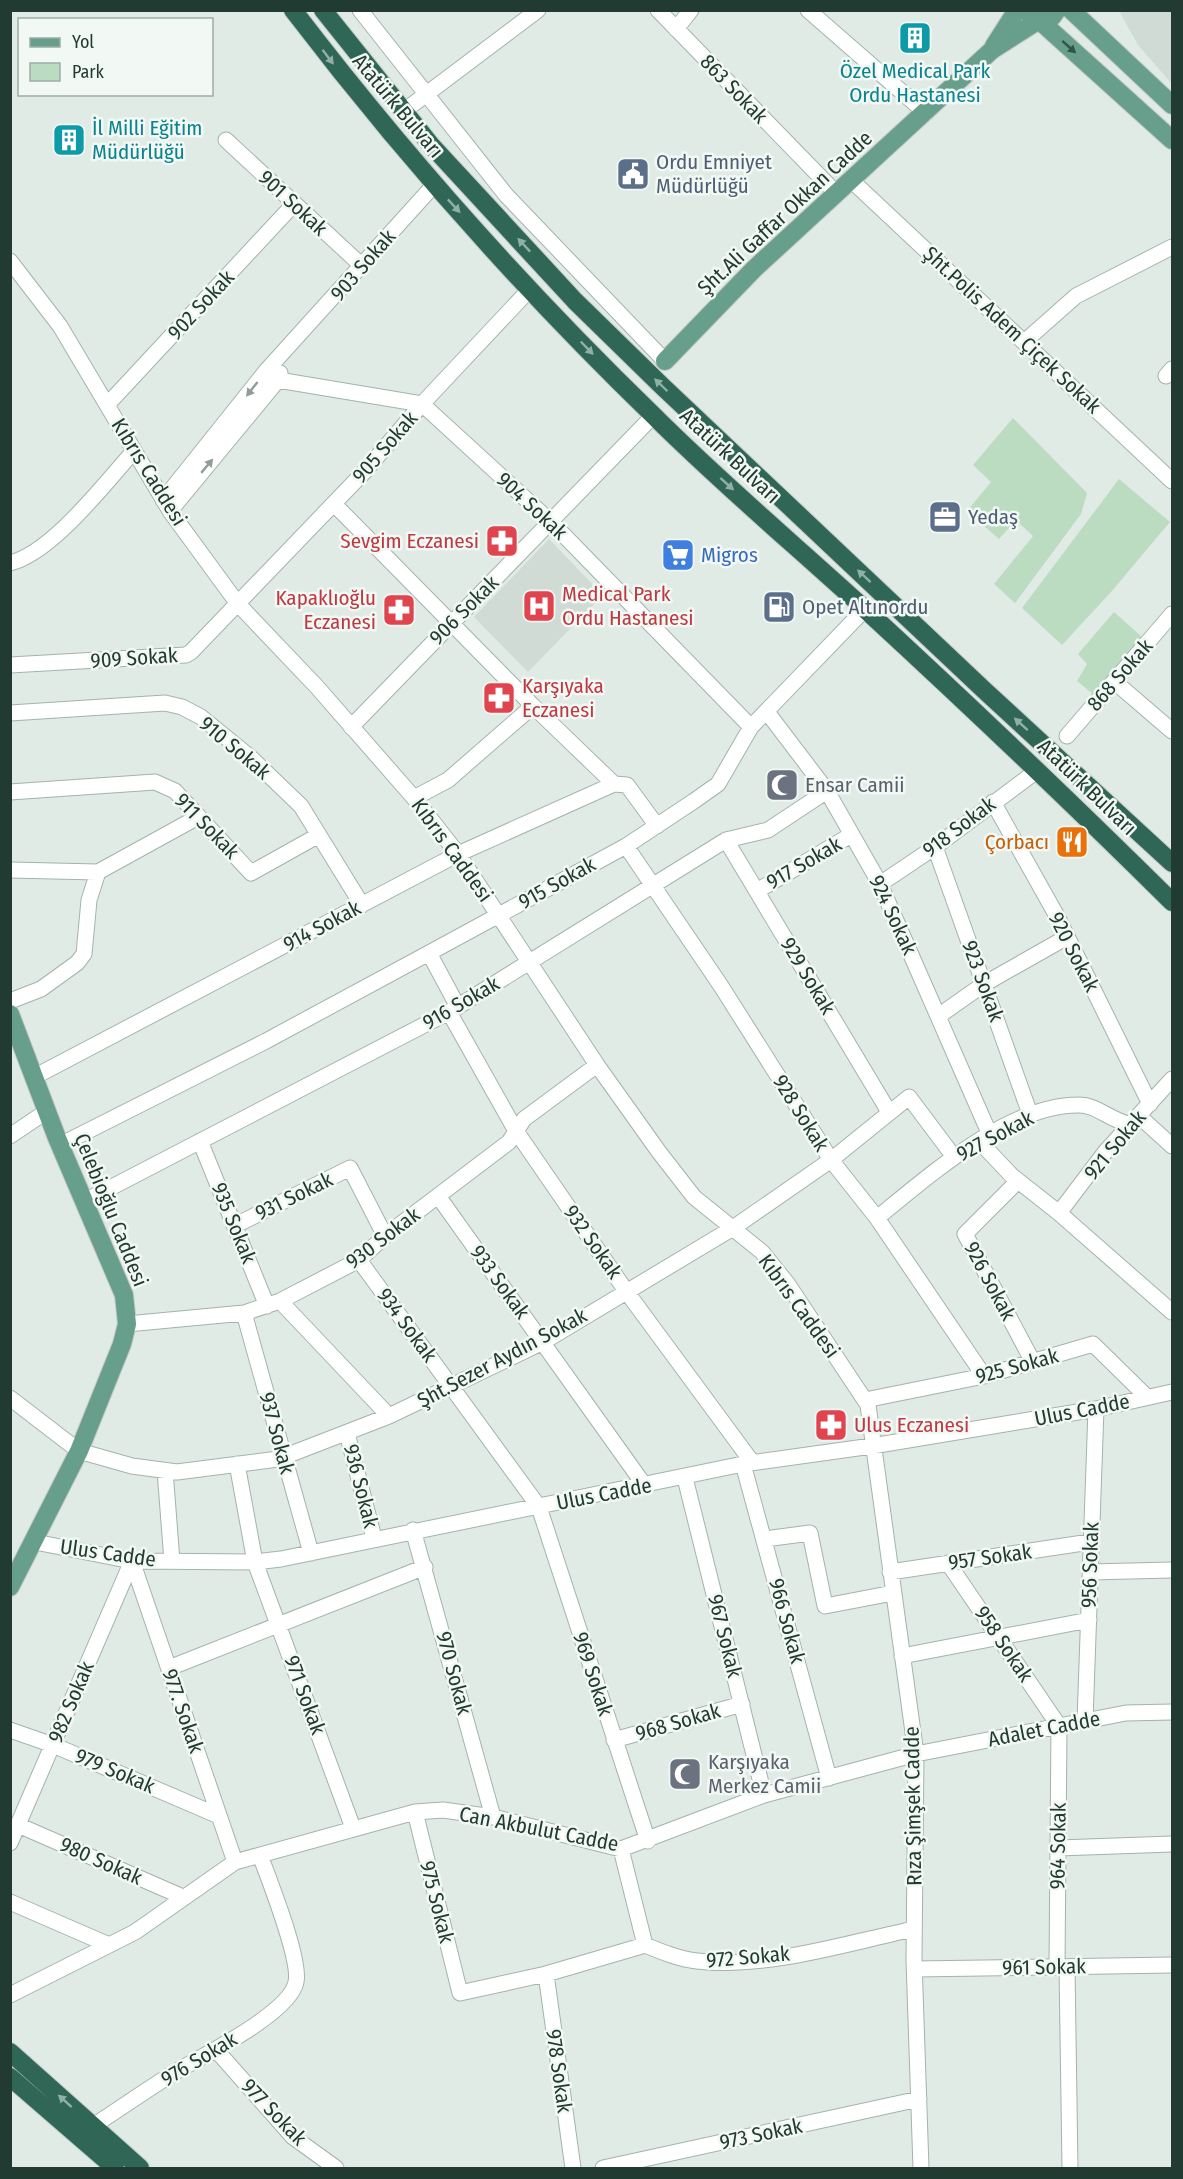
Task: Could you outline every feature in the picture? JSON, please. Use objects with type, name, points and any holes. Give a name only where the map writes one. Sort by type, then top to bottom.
[{"type":"highway","name":"Atatürk Bulvarı","points":[[293,10],[362,100],[434,185],[530,289],[653,416],[1038,770],[1173,902]]},
{"type":"highway","name":"Atatürk Bulvarı","points":[[323,10],[431,145],[575,301],[984,690],[1173,863]]},
{"type":"highway","points":[[10,2052],[140,2169]]},
{"type":"highway","points":[[10,2078],[115,2169]]},
{"type":"main road","name":"Şht.Ali Gaffar Okkan Cadde","points":[[992,50],[1017,10]]},
{"type":"main road","name":"Şht.Ali Gaffar Okkan Cadde","points":[[665,361],[754,269],[1031,15],[1052,17],[1057,10]]},
{"type":"main road","points":[[1071,10],[1173,105]]},
{"type":"main road","points":[[1031,15],[1173,140]]},
{"type":"main road","name":"Çelebioğlu Caddesi","points":[[10,1014],[60,1145],[124,1295],[127,1324],[118,1355],[79,1451],[35,1542],[10,1587]]},
{"type":"street","points":[[360,10],[506,195],[665,361]]},
{"type":"street","points":[[404,111],[538,10]]},
{"type":"street","name":"863 Sokak","points":[[658,10],[836,193]]},
{"type":"street","points":[[675,29],[691,10]]},
{"type":"street","points":[[808,10],[926,113]]},
{"type":"street","name":"901 Sokak","points":[[226,140],[361,266]]},
{"type":"street","name":"Şht.Polis Adem Çiçek Sokak","points":[[851,180],[1173,481]]},
{"type":"street","name":"903 Sokak","points":[[167,505],[272,376],[291,345],[434,185]]},
{"type":"street","name":"902 Sokak","points":[[107,405],[294,204]]},
{"type":"street","points":[[1024,342],[1076,296],[1173,247]]},
{"type":"street","name":"Kıbrıs Caddesi","points":[[10,261],[60,326],[167,505],[237,604],[414,798],[458,854],[597,1065],[694,1197],[762,1252],[787,1283],[868,1405],[872,1446]]},
{"type":"street","name":"905 Sokak","points":[[237,604],[334,504],[422,404],[530,289]]},
{"type":"street","points":[[272,376],[422,404]]},
{"type":"street","name":"904 Sokak","points":[[422,404],[551,522],[751,727]]},
{"type":"street","name":"906 Sokak","points":[[351,727],[653,416]]},
{"type":"street","points":[[10,563],[32,556],[88,503],[134,451]]},
{"type":"street","points":[[334,504],[533,706],[614,784],[627,785],[657,826]]},
{"type":"street","name":"909 Sokak","points":[[10,665],[186,655],[237,604]]},
{"type":"street","name":"915 Sokak","points":[[60,1145],[266,1041],[626,846],[657,826],[718,784],[751,727],[865,609]]},
{"type":"street","name":"868 Sokak","points":[[1068,736],[1173,614]]},
{"type":"street","points":[[1115,682],[1173,731]]},
{"type":"street","name":"910 Sokak","points":[[10,713],[165,703],[182,707],[201,717],[250,757],[301,806],[362,905]]},
{"type":"street","points":[[414,798],[448,780],[533,706]]},
{"type":"street","name":"924 Sokak","points":[[767,712],[827,791],[880,884],[940,1015],[985,1138],[1018,1181],[1059,1213],[1173,1312]]},
{"type":"street","name":"918 Sokak","points":[[880,884],[935,847],[1038,770]]},
{"type":"street","name":"911 Sokak","points":[[10,792],[155,782],[175,791],[251,873],[319,835]]},
{"type":"street","name":"914 Sokak","points":[[34,1077],[458,854],[614,784]]},
{"type":"street","name":"916 Sokak","points":[[85,1201],[453,1009],[726,840],[768,830],[827,791]]},
{"type":"street","name":"920 Sokak","points":[[993,802],[1067,937],[1150,1104]]},
{"type":"street","points":[[10,870],[98,872],[198,817]]},
{"type":"street","name":"917 Sokak","points":[[756,891],[851,835]]},
{"type":"street","name":"929 Sokak","points":[[726,840],[890,1112]]},
{"type":"street","name":"928 Sokak","points":[[626,846],[721,986],[831,1160],[877,1218],[984,1376]]},
{"type":"street","name":"923 Sokak","points":[[935,847],[1030,1114]]},
{"type":"street","points":[[10,1001],[41,989],[77,963],[84,954],[90,900],[98,872]]},
{"type":"street","points":[[940,1015],[984,984],[1067,937]]},
{"type":"street","name":"932 Sokak","points":[[429,953],[453,1009],[516,1131],[747,1463]]},
{"type":"street","name":"930 Sokak","points":[[127,1324],[244,1312],[273,1303],[359,1260],[385,1236],[509,1142],[524,1119],[597,1065]]},
{"type":"street","name":"921 Sokak","points":[[1059,1213],[1134,1120],[1173,1079]]},
{"type":"street","name":"Şht.Sezer Aydın Sokak","points":[[79,1451],[132,1466],[177,1472],[283,1457],[389,1416],[543,1342],[733,1228],[831,1160],[909,1097],[954,1157]]},
{"type":"street","name":"927 Sokak","points":[[877,1218],[954,1157],[1030,1114],[1079,1104],[1134,1120]]},
{"type":"street","points":[[10,1136],[47,1111]]},
{"type":"street","points":[[1134,1120],[1173,1146]]},
{"type":"street","name":"935 Sokak","points":[[201,1141],[236,1225],[273,1303],[389,1416]]},
{"type":"street","name":"931 Sokak","points":[[236,1225],[350,1168],[385,1236]]},
{"type":"street","name":"926 Sokak","points":[[1018,1181],[965,1234],[1033,1362]]},
{"type":"street","name":"933 Sokak","points":[[438,1196],[645,1485]]},
{"type":"street","name":"934 Sokak","points":[[359,1260],[539,1507]]},
{"type":"street","name":"937 Sokak","points":[[244,1312],[311,1553]]},
{"type":"street","name":"925 Sokak","points":[[865,1400],[984,1376],[1093,1344],[1147,1397]]},
{"type":"street","name":"Ulus Cadde","points":[[35,1542],[132,1561],[255,1562],[311,1553],[413,1530],[685,1478],[747,1463],[872,1446],[1096,1409],[1173,1392]]},
{"type":"street","points":[[10,1398],[79,1451]]},
{"type":"street","name":"956 Sokak","points":[[1085,1721],[1096,1409]]},
{"type":"street","name":"936 Sokak","points":[[347,1433],[374,1538]]},
{"type":"street","name":"Rıza Şimşek Cadde","points":[[872,1446],[916,1754],[914,1929],[921,2169]]},
{"type":"street","name":"966 Sokak","points":[[747,1463],[829,1778]]},
{"type":"street","name":"971 Sokak","points":[[237,1464],[255,1562],[353,1828]]},
{"type":"street","points":[[165,1471],[172,1561]]},
{"type":"street","name":"967 Sokak","points":[[685,1478],[764,1795]]},
{"type":"street","name":"969 Sokak","points":[[539,1507],[648,1841]]},
{"type":"street","name":"970 Sokak","points":[[413,1530],[493,1817]]},
{"type":"street","points":[[765,1539],[810,1533],[825,1606],[893,1593]]},
{"type":"street","name":"957 Sokak","points":[[890,1572],[1090,1542]]},
{"type":"street","name":"977. Sokak","points":[[132,1561],[234,1862]]},
{"type":"street","name":"982 Sokak","points":[[10,1843],[132,1561]]},
{"type":"street","name":"958 Sokak","points":[[948,1563],[1059,1726]]},
{"type":"street","points":[[169,1668],[279,1627],[425,1567]]},
{"type":"street","points":[[1090,1572],[1173,1570]]},
{"type":"street","points":[[902,1656],[1089,1620]]},
{"type":"street","name":"968 Sokak","points":[[614,1740],[742,1704]]},
{"type":"street","name":"Adalet Cadde","points":[[916,1754],[1126,1713],[1173,1712]]},
{"type":"street","name":"964 Sokak","points":[[1059,1726],[1058,1848],[1070,2169]]},
{"type":"street","name":"979 Sokak","points":[[10,1730],[53,1745],[219,1816]]},
{"type":"street","name":"Can Akbulut Cadde","points":[[10,1995],[135,1932],[234,1862],[353,1828],[415,1812],[443,1810],[493,1817],[621,1849],[648,1841],[764,1795],[916,1754]]},
{"type":"street","name":"975 Sokak","points":[[415,1812],[460,1993],[546,1974]]},
{"type":"street","name":"980 Sokak","points":[[18,1825],[183,1898]]},
{"type":"street","points":[[1058,1848],[1173,1844]]},
{"type":"street","points":[[546,1974],[645,1945],[621,1849]]},
{"type":"street","name":"976 Sokak","points":[[93,2126],[178,2070],[216,2051],[285,2001],[296,1982],[293,1956],[260,1855]]},
{"type":"street","points":[[10,1902],[109,1945]]},
{"type":"street","name":"972 Sokak","points":[[645,1945],[682,1959],[717,1962],[772,1958],[914,1929]]},
{"type":"street","name":"961 Sokak","points":[[915,1968],[1173,1965]]},
{"type":"street","name":"978 Sokak","points":[[546,1974],[573,2169]]},
{"type":"street","name":"977 Sokak","points":[[216,2051],[293,2137],[336,2169]]},
{"type":"street","name":"973 Sokak","points":[[603,2169],[662,2162],[919,2099]]},
{"type":"shaded area","points":[[1119,11],[1172,11],[1172,84],[1138,45]]},
{"type":"shaded area","name":"Medical Park Ordu Hastanesi","points":[[549,539],[603,595],[528,672],[474,617]]},
{"type":"green space","points":[[1013,418],[1087,493],[1081,514],[1015,603],[994,584],[1033,536],[1016,520],[999,539],[967,511],[991,482],[973,465]]},
{"type":"green space","points":[[1119,479],[1170,522],[1111,592],[1062,645],[1022,608]]},
{"type":"green space","points":[[1114,612],[1142,637],[1094,695],[1077,681],[1087,664],[1078,654]]},
{"type":"place","name":"Özel Medical Park Ordu Hastanesi","points":[[915,38]]},
{"type":"place","name":"İl Milli Eğitim Müdürlüğü","points":[[69,140]]},
{"type":"place","name":"Ordu Emniyet Müdürlüğü","points":[[633,174]]},
{"type":"place","name":"Yedaş","points":[[945,517]]},
{"type":"place","name":"Sevgim Eczanesi","points":[[502,541]]},
{"type":"place","name":"Migros","points":[[678,555]]},
{"type":"place","name":"Medical Park Ordu Hastanesi","points":[[539,606]]},
{"type":"place","name":"Opet Altınordu","points":[[779,607]]},
{"type":"place","name":"Kapaklıoğlu Eczanesi","points":[[399,610]]},
{"type":"place","name":"Karşıyaka Eczanesi","points":[[499,698]]},
{"type":"place","name":"Ensar Camii","points":[[782,785]]},
{"type":"place","name":"Çorbacı","points":[[1072,842]]},
{"type":"place","name":"Ulus Eczanesi","points":[[831,1425]]},
{"type":"place","name":"Karşıyaka Merkez Camii","points":[[685,1774]]}]
